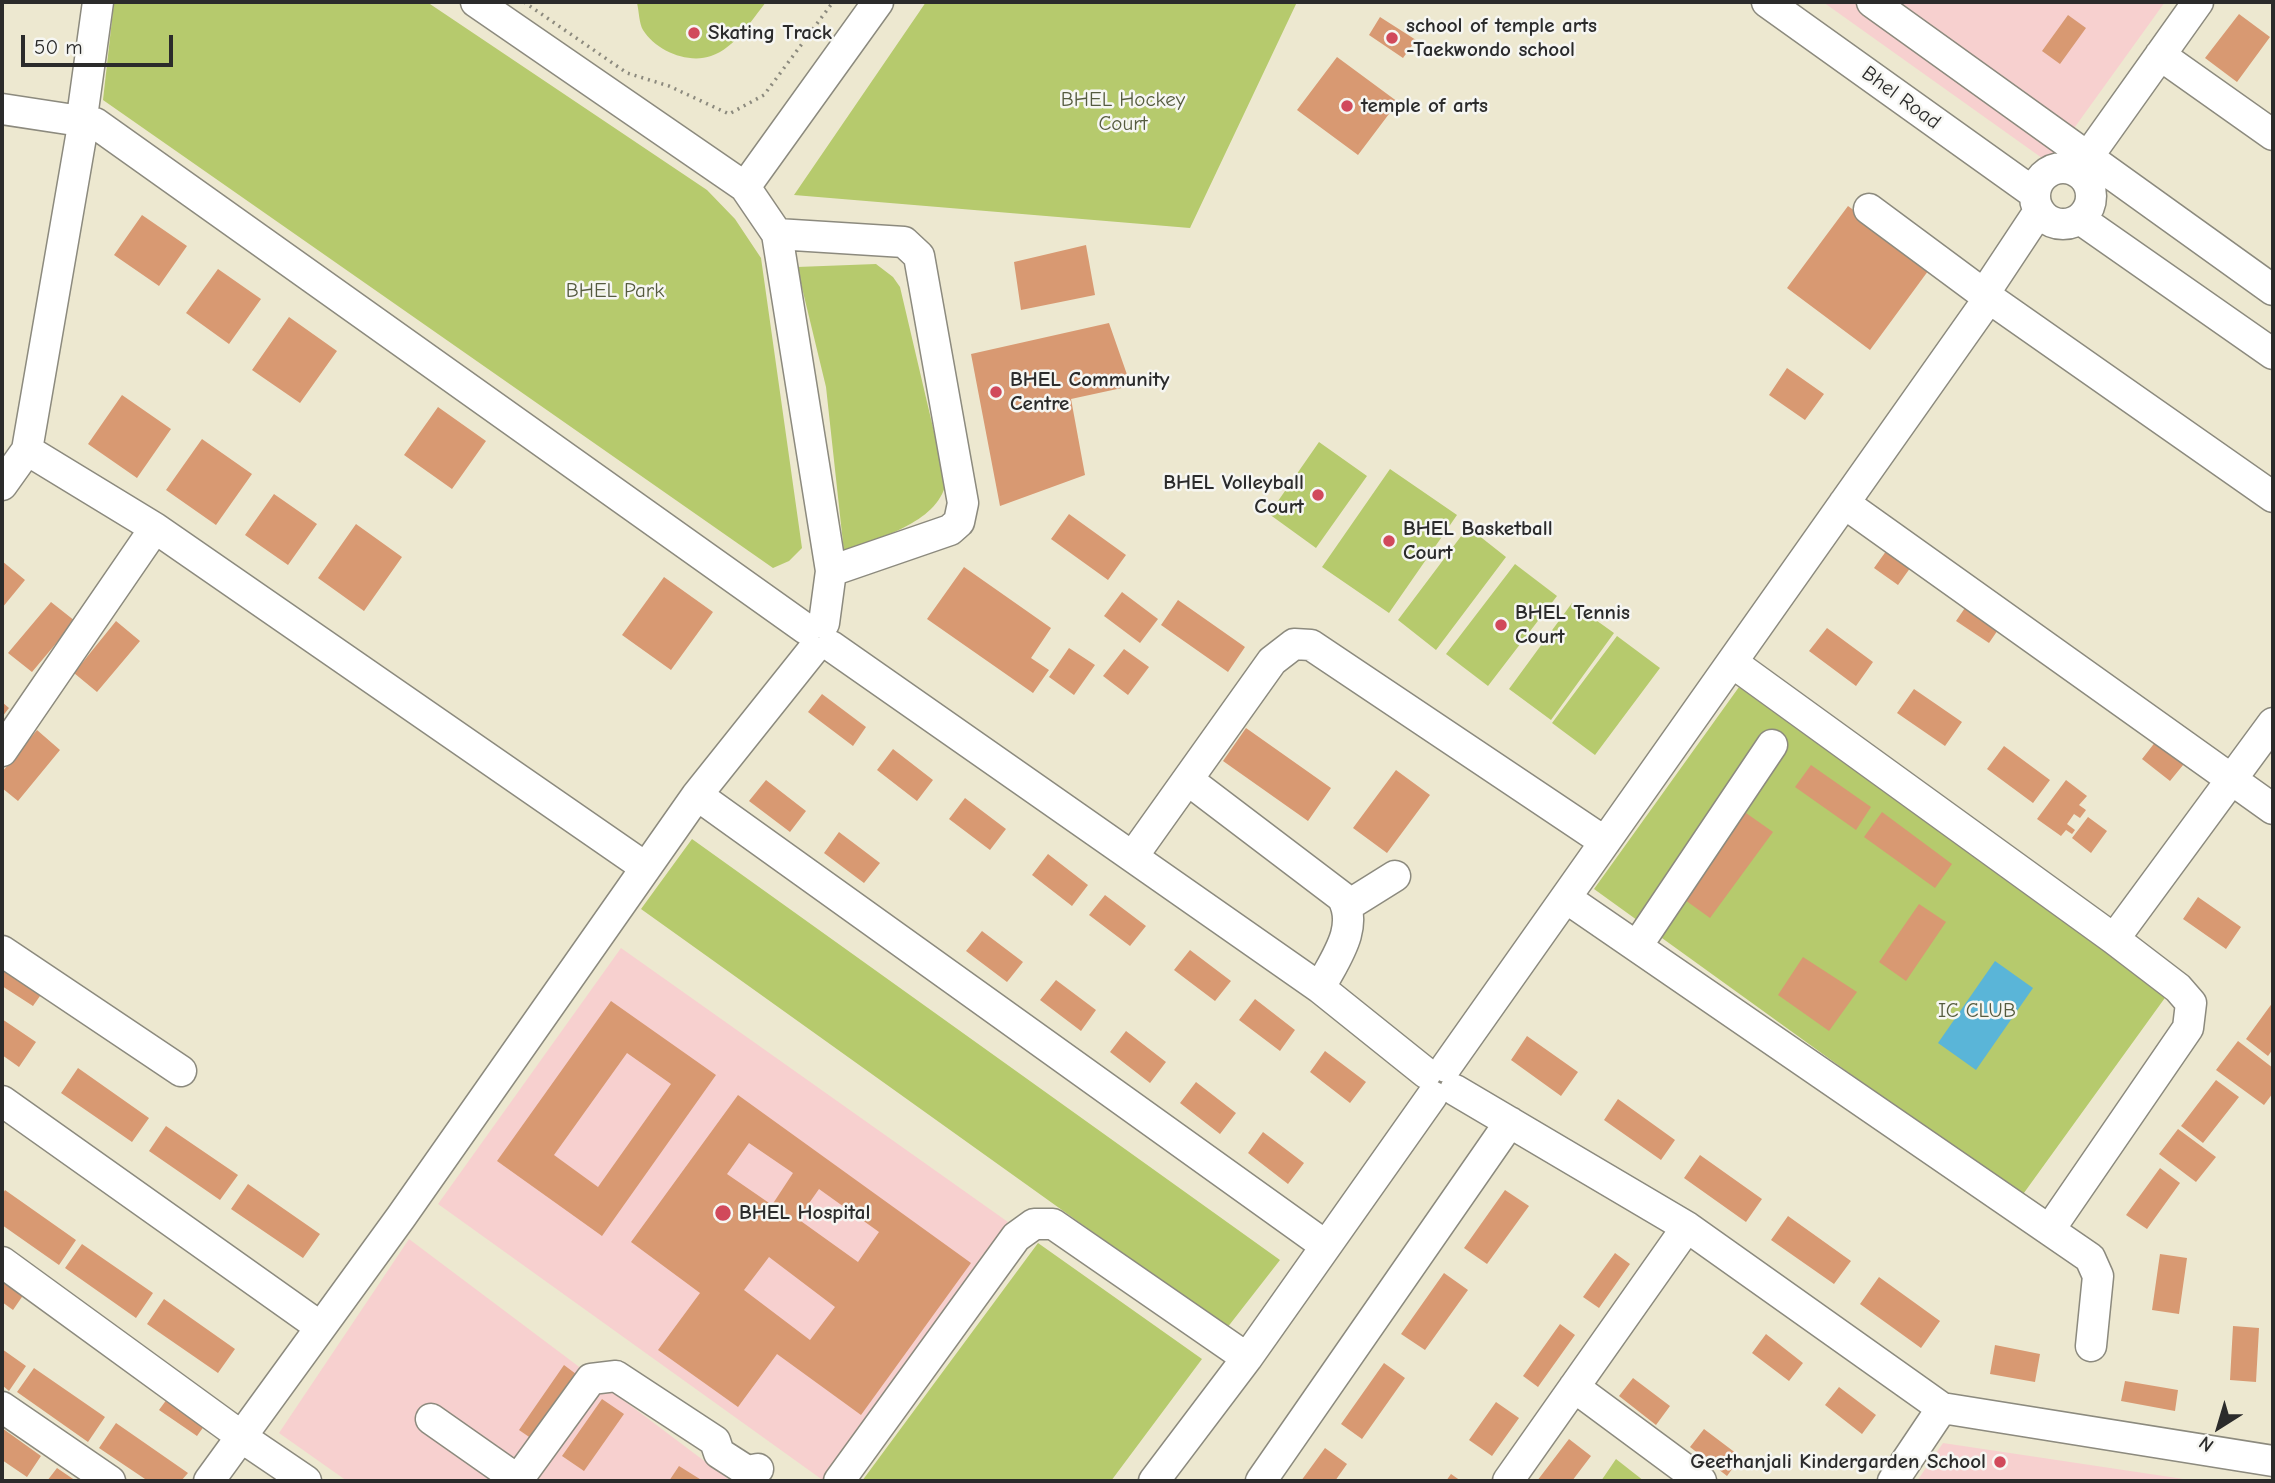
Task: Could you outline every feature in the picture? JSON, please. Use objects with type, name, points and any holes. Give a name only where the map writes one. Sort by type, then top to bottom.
[{"type":"street","points":[[2,485],[27,450],[84,121],[98,2]]},
{"type":"street","points":[[209,1481],[247,1440],[319,1326],[401,1217],[645,867],[818,637],[831,571],[777,234],[745,187],[476,2]]},
{"type":"street","points":[[745,187],[878,2]]},
{"type":"street","name":"Bhel Road","points":[[1767,2],[2051,212],[2273,354]]},
{"type":"street","points":[[1872,2],[2082,165],[2273,290]]},
{"type":"street","points":[[2051,212],[2086,213],[2091,195],[2082,165],[2160,55],[2185,6]]},
{"type":"street","points":[[2160,55],[2273,135]]},
{"type":"street","points":[[2,109],[84,121],[1320,988],[1440,1082],[1687,1227],[1942,1408],[2270,1460]]},
{"type":"street","points":[[2051,212],[2042,177],[2058,168],[2082,165]]},
{"type":"street","points":[[1869,209],[1989,298],[2273,497]]},
{"type":"street","points":[[1154,1481],[1247,1358],[1605,842],[1989,298],[1988,288],[2051,212]]},
{"type":"street","points":[[777,234],[904,242],[919,256],[963,503],[959,522],[950,530],[831,571]]},
{"type":"street","points":[[27,450],[155,528],[645,867]]},
{"type":"street","points":[[1844,503],[2273,809]]},
{"type":"street","points":[[2,751],[155,528]]},
{"type":"street","points":[[1133,856],[1272,661],[1294,644],[1311,645],[1605,842]]},
{"type":"street","points":[[1732,663],[2114,939],[2178,988],[2191,1003],[2188,1028],[2050,1229]]},
{"type":"street","points":[[2114,939],[2273,723]]},
{"type":"street","points":[[1637,946],[1772,745]]},
{"type":"street","points":[[1188,780],[1332,889],[1347,906],[1350,919],[1347,933],[1320,988]]},
{"type":"street","points":[[697,795],[1326,1246]]},
{"type":"street","points":[[1347,906],[1395,876]]},
{"type":"street","points":[[1566,898],[2090,1258],[2098,1276],[2091,1346]]},
{"type":"street","points":[[2,951],[181,1071]]},
{"type":"street","points":[[2,1101],[319,1326]]},
{"type":"street","points":[[1261,1481],[1510,1122]]},
{"type":"street","points":[[839,1481],[1016,1237],[1034,1224],[1054,1224],[1247,1358]]},
{"type":"street","points":[[1508,1481],[1687,1227]]},
{"type":"street","points":[[2,1262],[306,1481]]},
{"type":"street","points":[[431,1419],[518,1480],[591,1379],[616,1376],[715,1441],[719,1453],[747,1471],[767,1475]]},
{"type":"street","points":[[1574,1387],[1701,1481]]},
{"type":"street","points":[[2,1407],[110,1481]]},
{"type":"street","points":[[1893,1481],[1942,1408]]},
{"type":"path","points":[[524,2],[627,73],[669,86],[729,114],[764,95],[833,2]]},
{"type":"shaded area","points":[[1823,2],[2165,2],[2049,163]]},
{"type":"shaded area","name":"BHEL Hospital","points":[[621,948],[1008,1222],[824,1481],[438,1204]]},
{"type":"shaded area","points":[[409,1239],[731,1481],[347,1481],[279,1433]]},
{"type":"shaded area","name":"Geethanjali Kindergarden School","points":[[1943,1443],[2197,1481],[1917,1481]]},
{"type":"green space","name":"BHEL Park","points":[[114,2],[427,2],[707,190],[735,219],[761,258],[802,548],[789,561],[773,568],[103,100]]},
{"type":"green space","name":"Skating Track","points":[[766,2],[728,47],[702,58],[673,54],[656,44],[642,27],[637,3]]},
{"type":"green space","name":"BHEL Hockey Court","points":[[926,2],[1297,2],[1190,228],[794,195]]},
{"type":"green space","points":[[876,264],[893,277],[900,287],[946,483],[931,509],[919,519],[844,552],[826,387],[797,267]]},
{"type":"green space","name":"BHEL Volleyball Court","points":[[1319,442],[1367,476],[1316,548],[1269,514]]},
{"type":"green space","name":"BHEL Basketball Court","points":[[1390,469],[1457,515],[1389,613],[1322,567]]},
{"type":"green space","name":"BHEL Tennis Court","points":[[1468,527],[1506,557],[1436,650],[1398,620]]},
{"type":"green space","name":"BHEL Tennis Court","points":[[1515,564],[1557,596],[1488,686],[1446,654]]},
{"type":"green space","name":"BHEL Tennis Court","points":[[1572,603],[1614,633],[1551,720],[1509,689]]},
{"type":"green space","name":"BHEL Tennis Court","points":[[1617,636],[1660,668],[1595,755],[1552,723]]},
{"type":"green space","name":"IC CLUB","points":[[1739,687],[2167,995],[2021,1197],[1594,889]]},
{"type":"green space","points":[[692,839],[1280,1260],[1227,1328],[641,909]]},
{"type":"green space","points":[[1038,1243],[1202,1359],[1111,1481],[862,1481]]},
{"type":"green space","points":[[1616,1459],[1644,1481],[1601,1481]]},
{"type":"water","points":[[1995,961],[2033,988],[1976,1070],[1938,1043]]},
{"type":"building","points":[[2239,14],[2270,37],[2237,82],[2205,58]]},
{"type":"building","points":[[2068,15],[2086,28],[2060,64],[2042,51]]},
{"type":"building","name":"school of temple arts -Taekwondo school","points":[[1380,17],[1416,40],[1403,58],[1369,35]]},
{"type":"building","name":"temple of arts","points":[[1337,57],[1398,102],[1358,155],[1297,110]]},
{"type":"building","points":[[1848,206],[1931,267],[1870,350],[1787,288]]},
{"type":"building","points":[[142,215],[187,246],[159,286],[114,255]]},
{"type":"building","points":[[1086,245],[1095,295],[1021,310],[1014,262]]},
{"type":"building","points":[[218,269],[261,299],[229,344],[186,313]]},
{"type":"building","points":[[289,317],[337,351],[300,403],[252,370]]},
{"type":"building","points":[[1109,323],[1131,386],[1071,399],[1085,475],[1000,506],[971,354]]},
{"type":"building","points":[[1787,368],[1824,394],[1805,420],[1769,395]]},
{"type":"building","points":[[122,395],[171,429],[137,478],[88,444]]},
{"type":"building","points":[[438,407],[486,441],[452,489],[404,455]]},
{"type":"building","points":[[202,439],[252,474],[216,525],[166,490]]},
{"type":"building","points":[[274,494],[317,524],[288,565],[245,535]]},
{"type":"building","points":[[1069,514],[1126,555],[1108,580],[1051,539]]},
{"type":"building","points":[[356,524],[402,557],[364,611],[318,578]]},
{"type":"building","points":[[1889,547],[1913,564],[1898,585],[1874,568]]},
{"type":"building","points":[[2,561],[25,580],[2,608]]},
{"type":"building","points":[[964,567],[1051,628],[1031,658],[1049,670],[1033,693],[927,619]]},
{"type":"building","points":[[664,577],[713,612],[671,670],[622,635]]},
{"type":"building","points":[[1122,592],[1158,619],[1140,643],[1104,616]]},
{"type":"building","points":[[1178,600],[1245,647],[1228,672],[1161,625]]},
{"type":"building","points":[[51,602],[75,621],[32,672],[8,653]]},
{"type":"building","points":[[1969,602],[2002,624],[1989,643],[1956,621]]},
{"type":"building","points":[[116,621],[140,641],[97,692],[74,673]]},
{"type":"building","points":[[1827,628],[1873,662],[1856,686],[1809,651]]},
{"type":"building","points":[[1069,648],[1095,665],[1074,695],[1049,677]]},
{"type":"building","points":[[1124,649],[1149,667],[1128,695],[1103,676]]},
{"type":"building","points":[[1914,689],[1962,722],[1945,746],[1897,713]]},
{"type":"building","points":[[822,694],[866,727],[853,746],[808,712]]},
{"type":"building","points":[[2,702],[9,708],[2,717]]},
{"type":"building","points":[[1246,728],[1331,788],[1308,821],[1223,761]]},
{"type":"building","points":[[37,730],[60,750],[18,801],[2,788],[2,772]]},
{"type":"building","points":[[2160,736],[2188,759],[2170,781],[2142,759]]},
{"type":"building","points":[[2004,746],[2050,780],[2033,803],[1987,769]]},
{"type":"building","points":[[893,749],[933,780],[917,801],[877,770]]},
{"type":"building","points":[[1811,765],[1871,807],[1856,830],[1795,787]]},
{"type":"building","points":[[1396,770],[1430,795],[1387,853],[1353,828]]},
{"type":"building","points":[[766,780],[806,811],[790,832],[749,801]]},
{"type":"building","points":[[2066,780],[2087,796],[2079,805],[2086,810],[2080,818],[2074,814],[2067,824],[2075,830],[2072,834],[2066,830],[2061,836],[2037,819]]},
{"type":"building","points":[[965,798],[1006,829],[990,850],[949,819]]},
{"type":"building","points":[[1736,806],[1773,832],[1710,918],[1674,892]]},
{"type":"building","points":[[1882,812],[1952,864],[1935,888],[1864,837]]},
{"type":"building","points":[[2088,817],[2107,831],[2091,853],[2072,838]]},
{"type":"building","points":[[839,832],[880,863],[864,883],[824,853]]},
{"type":"building","points":[[1048,854],[1088,885],[1072,906],[1032,875]]},
{"type":"building","points":[[1105,895],[1146,926],[1130,946],[1089,915]]},
{"type":"building","points":[[2198,897],[2241,927],[2226,949],[2183,919]]},
{"type":"building","points":[[1919,904],[1946,922],[1906,981],[1879,962]]},
{"type":"building","points":[[982,931],[1023,962],[1007,982],[966,951]]},
{"type":"building","points":[[1190,950],[1231,981],[1215,1001],[1174,970]]},
{"type":"building","points":[[2,956],[47,986],[33,1006],[2,986]]},
{"type":"building","points":[[1803,957],[1857,992],[1829,1031],[1778,995]]},
{"type":"building","points":[[1056,980],[1096,1010],[1081,1031],[1040,1000]]},
{"type":"building","points":[[1255,999],[1295,1030],[1280,1051],[1239,1020]]},
{"type":"building","points":[[611,1001],[716,1075],[602,1236],[497,1161]],"holes":[[[627,1053],[671,1084],[598,1187],[554,1155]]]},
{"type":"building","points":[[2273,1002],[2273,1049],[2268,1056],[2246,1039]]},
{"type":"building","points":[[2,1019],[36,1042],[19,1067],[2,1055]]},
{"type":"building","points":[[1126,1031],[1166,1062],[1150,1083],[1110,1052]]},
{"type":"building","points":[[1527,1036],[1578,1072],[1561,1096],[1511,1060]]},
{"type":"building","points":[[2238,1041],[2273,1068],[2273,1093],[2264,1105],[2216,1070]]},
{"type":"building","points":[[1325,1051],[1366,1082],[1350,1103],[1310,1072]]},
{"type":"building","points":[[78,1068],[149,1118],[132,1142],[61,1093]]},
{"type":"building","points":[[2216,1080],[2239,1097],[2203,1143],[2181,1126]]},
{"type":"building","points":[[1196,1082],[1236,1113],[1220,1134],[1180,1103]]},
{"type":"building","points":[[738,1095],[971,1263],[861,1415],[777,1354],[738,1407],[658,1350],[700,1293],[631,1242]],"holes":[[[749,1143],[793,1173],[772,1205],[727,1174]],[[819,1189],[879,1232],[858,1262],[798,1219]],[[769,1257],[835,1307],[810,1340],[744,1290]]]},
{"type":"building","points":[[1618,1099],[1675,1140],[1661,1160],[1604,1120]]},
{"type":"building","points":[[166,1126],[238,1175],[220,1200],[149,1151]]},
{"type":"building","points":[[2178,1129],[2216,1157],[2196,1182],[2159,1154]]},
{"type":"building","points":[[1263,1132],[1304,1163],[1288,1184],[1248,1153]]},
{"type":"building","points":[[1700,1155],[1762,1199],[1746,1222],[1684,1178]]},
{"type":"building","points":[[2160,1168],[2180,1183],[2147,1229],[2126,1215]]},
{"type":"building","points":[[248,1184],[320,1234],[303,1258],[231,1209]]},
{"type":"building","points":[[5,1190],[76,1240],[59,1265],[2,1225],[2,1195]]},
{"type":"building","points":[[1505,1190],[1529,1206],[1487,1264],[1464,1248]]},
{"type":"building","points":[[1788,1216],[1851,1261],[1834,1284],[1771,1240]]},
{"type":"building","points":[[82,1244],[153,1293],[136,1318],[65,1268]]},
{"type":"building","points":[[1615,1253],[1630,1264],[1599,1308],[1583,1297]]},
{"type":"building","points":[[2160,1254],[2187,1258],[2179,1314],[2152,1310]]},
{"type":"building","points":[[1444,1273],[1468,1290],[1425,1350],[1401,1334]]},
{"type":"building","points":[[1879,1277],[1940,1321],[1921,1348],[1860,1304]]},
{"type":"building","points":[[2,1278],[24,1294],[13,1310],[2,1302]]},
{"type":"building","points":[[164,1299],[235,1349],[218,1373],[147,1324]]},
{"type":"building","points":[[1560,1324],[1575,1335],[1538,1387],[1523,1376]]},
{"type":"building","points":[[2233,1326],[2259,1328],[2256,1382],[2230,1380]]},
{"type":"building","points":[[1766,1334],[1803,1363],[1789,1381],[1752,1353]]},
{"type":"building","points":[[1995,1345],[2040,1354],[2035,1382],[1990,1374]]},
{"type":"building","points":[[2,1349],[26,1366],[9,1391],[2,1385]]},
{"type":"building","points":[[1384,1363],[1405,1378],[1362,1439],[1341,1424]]},
{"type":"building","points":[[564,1365],[580,1377],[535,1441],[519,1430]]},
{"type":"building","points":[[34,1368],[105,1417],[88,1442],[17,1392]]},
{"type":"building","points":[[1633,1378],[1670,1406],[1656,1425],[1619,1396]]},
{"type":"building","points":[[2125,1381],[2178,1390],[2175,1411],[2121,1401]]},
{"type":"building","points":[[1839,1387],[1876,1415],[1862,1434],[1825,1405]]},
{"type":"building","points":[[170,1395],[207,1422],[197,1436],[159,1410]]},
{"type":"building","points":[[602,1399],[624,1414],[584,1471],[562,1456]]},
{"type":"building","points":[[1496,1402],[1519,1418],[1492,1456],[1469,1440]]},
{"type":"building","points":[[116,1423],[188,1473],[181,1481],[148,1481],[99,1448]]},
{"type":"building","points":[[2,1428],[41,1456],[27,1477],[2,1460]]},
{"type":"building","points":[[1704,1429],[1741,1457],[1727,1476],[1690,1447]]},
{"type":"building","points":[[1569,1439],[1591,1456],[1572,1481],[1537,1481]]},
{"type":"building","points":[[1325,1448],[1347,1464],[1335,1481],[1301,1481]]},
{"type":"building","points":[[679,1466],[703,1481],[669,1481]]},
{"type":"building","points":[[57,1468],[76,1481],[47,1481]]},
{"type":"building","points":[[1451,1474],[1461,1481],[1446,1481]]},
{"type":"place","name":"Skating Track","points":[[694,33]]},
{"type":"place","name":"school of temple arts -Taekwondo school","points":[[1392,38]]},
{"type":"place","name":"temple of arts","points":[[1347,106]]},
{"type":"place","name":"BHEL Community Centre","points":[[996,392]]},
{"type":"place","name":"BHEL Volleyball Court","points":[[1318,495]]},
{"type":"place","name":"BHEL Basketball Court","points":[[1389,541]]},
{"type":"place","name":"BHEL Tennis Court","points":[[1501,625]]},
{"type":"place","name":"BHEL Hospital","points":[[723,1213]]},
{"type":"place","name":"Geethanjali Kindergarden School","points":[[2000,1462]]}]
